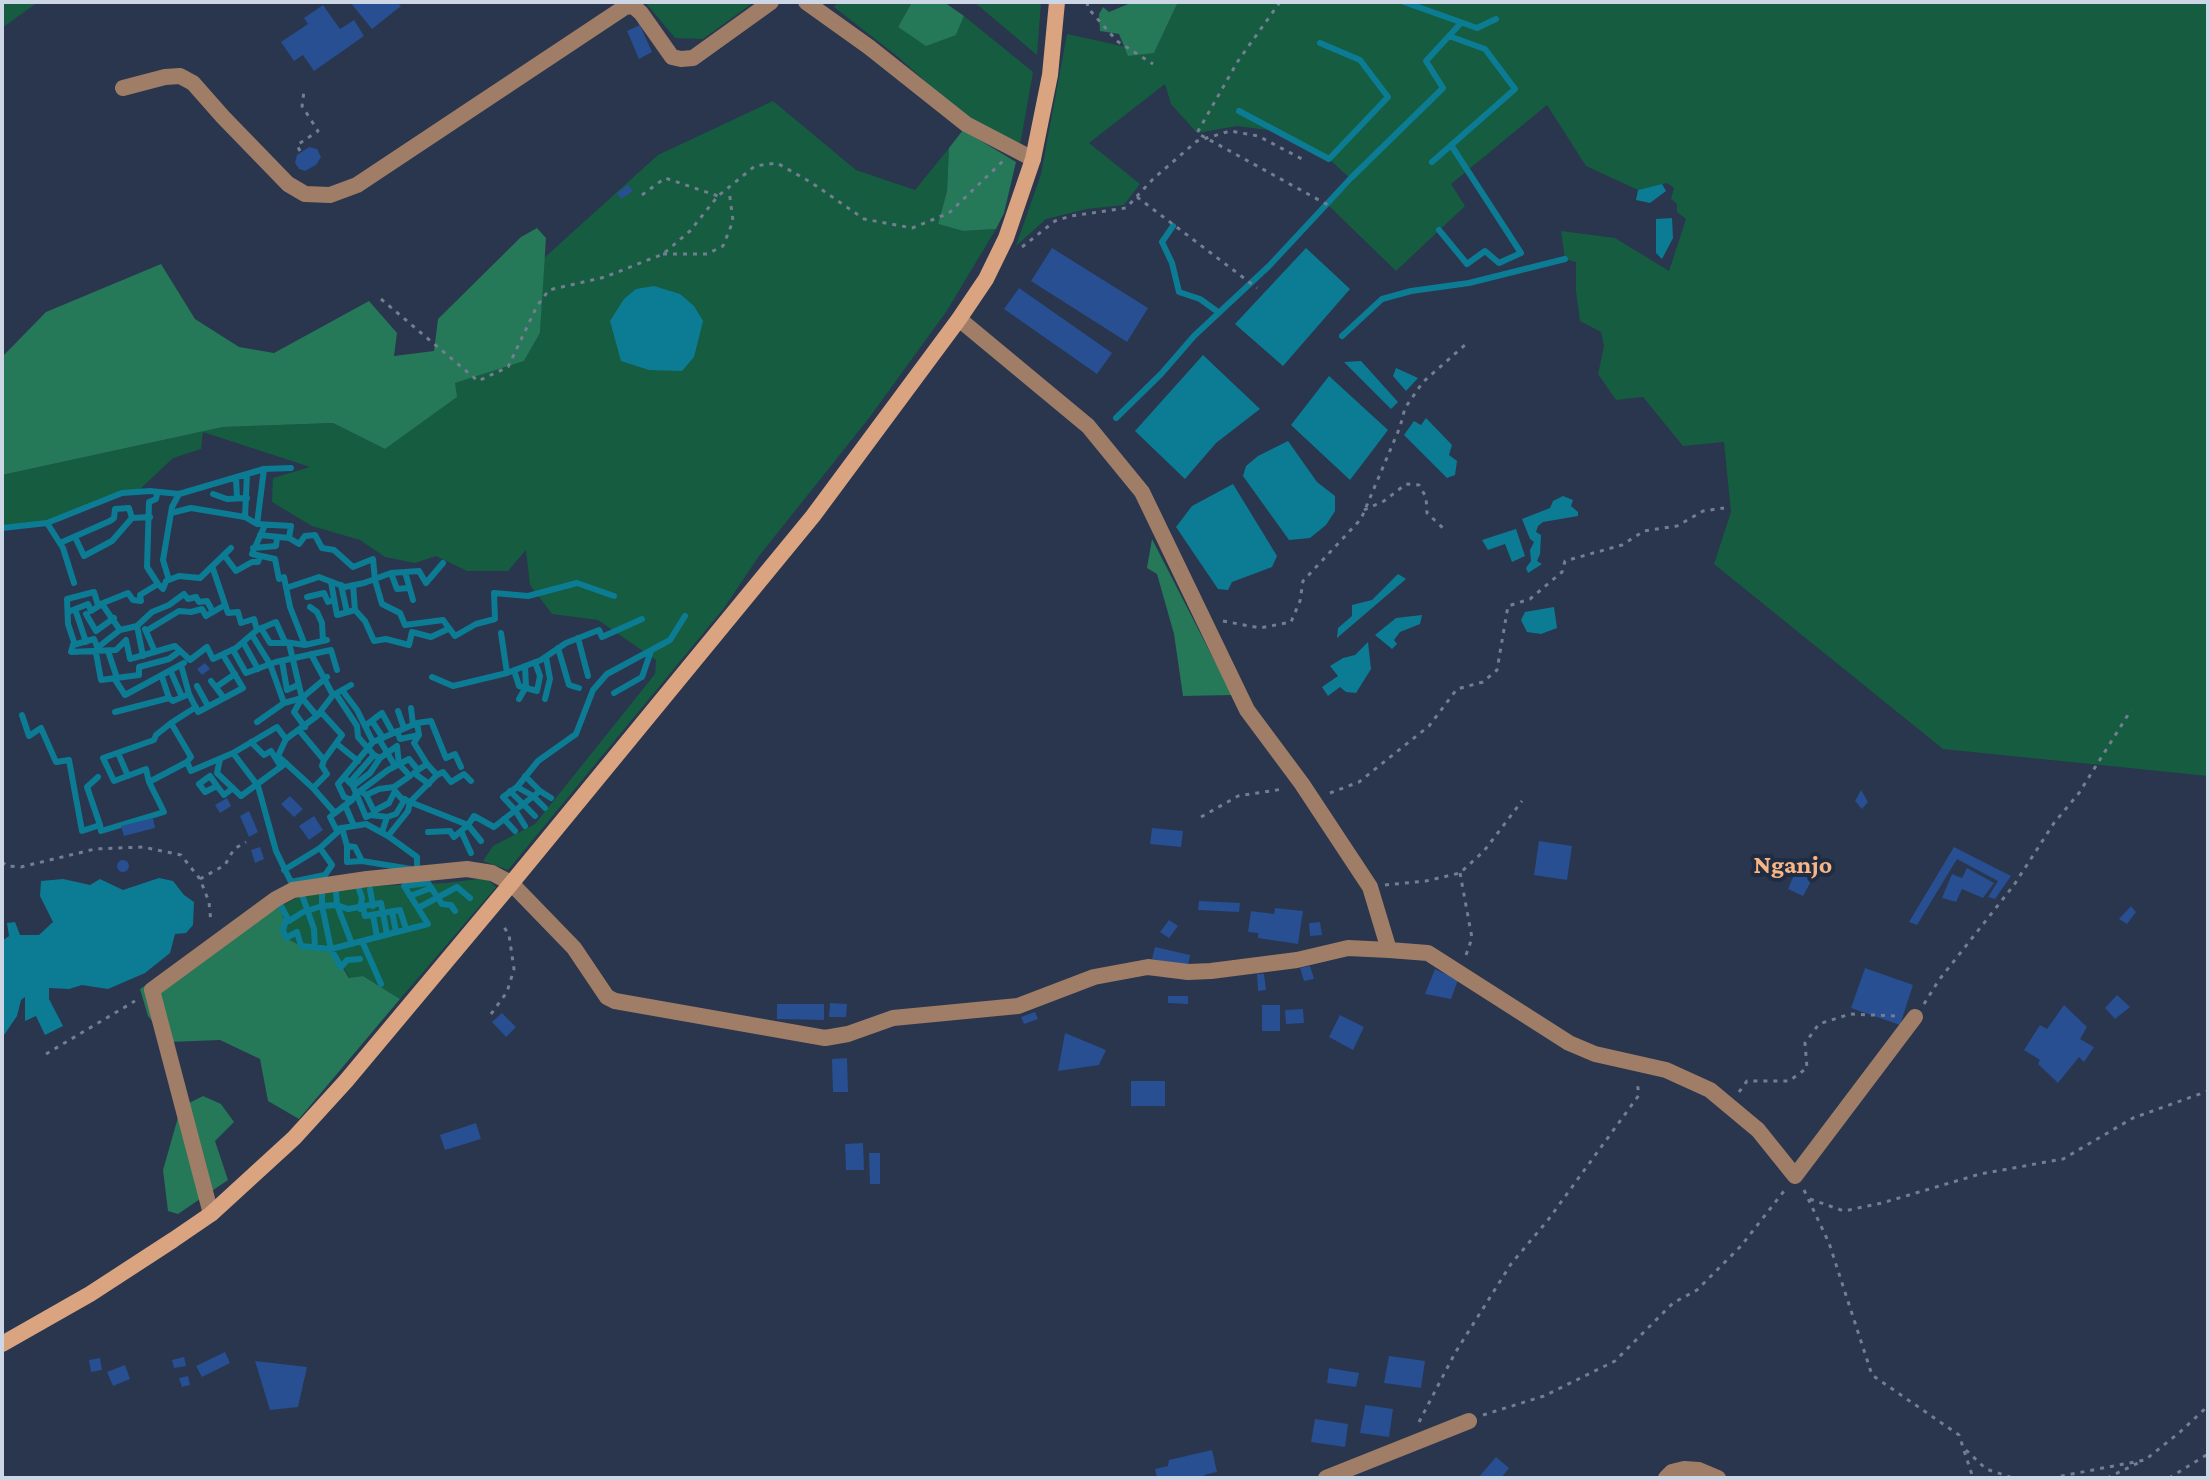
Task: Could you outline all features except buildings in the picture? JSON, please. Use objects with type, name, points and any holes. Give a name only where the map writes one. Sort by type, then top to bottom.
[{"type":"street","points":[[123,88],[180,76],[193,83],[288,184],[305,194],[330,195],[357,185],[625,7],[633,6],[641,13],[672,57],[681,59],[693,58],[771,2]]},
{"type":"street","points":[[806,2],[869,47],[966,124],[1033,159]]},
{"type":"street","points":[[2,1344],[90,1294],[211,1214],[294,1138],[346,1081],[813,516],[959,319],[986,279],[1006,238],[1033,159],[1050,75],[1057,2]]},
{"type":"street","points":[[959,319],[1088,426],[1142,492],[1247,710],[1302,784],[1370,887],[1389,950]]},
{"type":"street","points":[[211,1214],[152,990],[276,899],[293,890],[367,879],[467,869],[492,873],[511,883],[574,948],[607,997],[809,1037],[848,1034],[893,1018],[1018,1006],[1094,977],[1148,967],[1188,972],[1211,971],[1297,960],[1348,948],[1428,953],[1569,1043],[1595,1054],[1666,1070],[1710,1090],[1758,1130],[1795,1176],[1915,1017]]},
{"type":"street","points":[[1326,1478],[1469,1421]]},
{"type":"street","points":[[1666,1478],[1672,1472],[1684,1469],[1699,1470],[1718,1478]]},
{"type":"path","points":[[1088,2],[1088,8],[1117,41],[1153,64]]},
{"type":"path","points":[[1280,2],[1238,61],[1197,133],[1328,205]]},
{"type":"path","points":[[300,151],[297,145],[318,131],[302,106],[304,91]]},
{"type":"path","points":[[1015,253],[1055,221],[1126,208],[1153,179],[1197,141],[1230,131],[1258,136],[1304,160]]},
{"type":"path","points":[[381,299],[478,381],[508,367],[537,306],[549,290],[605,277],[663,254],[690,231],[718,196],[755,166],[777,163],[864,219],[912,228],[949,213],[1014,150]]},
{"type":"path","points":[[642,195],[665,178],[718,196]]},
{"type":"path","points":[[663,254],[707,254],[723,246],[733,221],[729,188]]},
{"type":"path","points":[[1137,197],[1257,288]]},
{"type":"path","points":[[1203,618],[1260,628],[1291,622],[1300,601],[1303,581],[1361,519],[1396,438],[1405,408],[1423,382],[1465,345]]},
{"type":"path","points":[[1364,510],[1384,501],[1406,484],[1419,485],[1426,497],[1427,513],[1444,529]]},
{"type":"path","points":[[1311,800],[1359,782],[1429,726],[1457,689],[1483,682],[1497,670],[1508,606],[1530,599],[1562,572],[1565,561],[1622,545],[1644,531],[1677,526],[1703,511],[1724,508]]},
{"type":"path","points":[[1729,1104],[1747,1081],[1789,1081],[1807,1068],[1805,1043],[1819,1024],[1850,1014],[1915,1017],[1939,980],[2014,885],[2054,823],[2079,793],[2131,710]]},
{"type":"path","points":[[1201,817],[1238,796],[1302,784]]},
{"type":"path","points":[[1370,887],[1426,881],[1460,873],[1484,851],[1522,801]]},
{"type":"path","points":[[200,879],[225,865],[234,849],[246,842]]},
{"type":"path","points":[[2,862],[7,866],[21,867],[95,849],[143,847],[181,855],[200,879],[209,902],[211,923],[199,957]]},
{"type":"path","points":[[1459,972],[1472,938],[1460,873]]},
{"type":"path","points":[[491,907],[509,935],[514,969],[507,992],[491,1014]]},
{"type":"path","points":[[46,1054],[152,990]]},
{"type":"path","points":[[1407,1444],[1455,1353],[1511,1264],[1548,1220],[1639,1095],[1634,1063]]},
{"type":"path","points":[[1810,1199],[1844,1211],[1980,1174],[2063,1159],[2133,1118],[2208,1091]]},
{"type":"path","points":[[1469,1421],[1511,1404],[1544,1396],[1615,1361],[1673,1303],[1697,1290],[1741,1246],[1795,1176],[1810,1199],[1829,1243],[1872,1375],[1959,1435],[1973,1478]]},
{"type":"path","points":[[2107,1478],[2145,1460],[2208,1406]]},
{"type":"path","points":[[1964,1449],[1986,1469],[2013,1478]]},
{"type":"path","points":[[2169,1478],[2208,1454]]},
{"type":"path","points":[[2051,1478],[2145,1460]]},
{"type":"green space","points":[[2,2],[38,2],[2,28]]},
{"type":"green space","points":[[645,2],[754,2],[703,39],[675,38]]},
{"type":"green space","points":[[838,2],[912,2],[898,27],[956,35],[964,16],[1033,72],[1020,145],[962,114],[897,56],[834,7]]},
{"type":"green space","points":[[912,2],[944,2],[964,16],[956,35],[926,46],[898,27]]},
{"type":"green space","points":[[973,2],[1041,2],[1037,55],[980,7]]},
{"type":"green space","points":[[1133,2],[1178,2],[1154,53],[1128,56],[1119,34],[1100,31],[1099,14],[1103,7],[1109,12]]},
{"type":"green space","points":[[1178,2],[2208,2],[2208,776],[1943,749],[1714,564],[1731,512],[1724,442],[1683,446],[1643,397],[1616,400],[1598,374],[1604,346],[1601,332],[1580,321],[1576,262],[1565,259],[1561,231],[1615,238],[1669,271],[1686,219],[1677,212],[1677,204],[1671,199],[1674,188],[1667,183],[1638,190],[1586,166],[1547,105],[1451,184],[1465,206],[1396,271],[1328,205],[1353,181],[1329,159],[1276,131],[1237,126],[1197,133],[1171,104],[1165,84],[1089,143],[1140,184],[1124,205],[1087,209],[1046,219],[1016,246],[1041,174],[1067,34],[1154,53]]},
{"type":"green space","points":[[773,101],[856,170],[915,190],[949,148],[947,191],[938,224],[963,231],[996,229],[946,312],[869,418],[759,556],[724,608],[508,870],[483,861],[493,846],[535,824],[655,674],[656,660],[598,620],[552,614],[530,585],[526,550],[508,571],[467,571],[436,556],[415,563],[385,557],[360,540],[312,526],[272,502],[273,478],[310,467],[203,432],[201,449],[173,458],[136,493],[108,497],[47,523],[2,528],[2,475],[223,427],[333,423],[385,449],[456,397],[454,383],[524,361],[540,333],[544,258],[658,155]]},
{"type":"green space","points":[[963,130],[1016,162],[1004,213],[996,229],[963,231],[938,224],[947,191],[949,148]]},
{"type":"green space","points":[[537,228],[546,238],[540,333],[524,361],[455,383],[457,397],[385,449],[333,423],[223,427],[2,475],[2,357],[46,312],[161,264],[195,319],[239,347],[274,353],[369,301],[397,333],[394,356],[434,351],[438,319],[521,237]]},
{"type":"green space","points":[[1152,539],[1232,695],[1183,696],[1174,634],[1157,574],[1147,568]]},
{"type":"green space","points":[[486,878],[496,887],[400,999],[363,976],[350,978],[331,949],[301,946],[286,938],[283,930],[281,906],[302,895],[349,887]]},
{"type":"green space","points":[[281,906],[286,938],[301,946],[331,949],[349,978],[363,976],[400,999],[299,1119],[268,1101],[260,1059],[220,1040],[169,1042],[148,1016],[140,989],[182,961]]},
{"type":"green space","points":[[203,1096],[221,1104],[234,1122],[215,1141],[228,1180],[178,1214],[168,1211],[163,1170],[181,1107]]},
{"type":"water","points":[[1662,184],[1666,191],[1650,203],[1636,200],[1638,190]]},
{"type":"water","points":[[1672,218],[1673,238],[1662,259],[1656,253],[1656,219]]},
{"type":"water","points":[[1306,248],[1350,289],[1283,366],[1235,324]]},
{"type":"water","points":[[654,286],[680,294],[694,306],[703,321],[694,357],[682,371],[649,370],[621,361],[610,321],[624,299],[636,289]]},
{"type":"water","points":[[1203,355],[1260,409],[1216,443],[1185,479],[1135,431]]},
{"type":"water","points":[[1361,361],[1398,402],[1391,409],[1344,362]]},
{"type":"water","points":[[1396,368],[1418,378],[1406,391],[1393,376]]},
{"type":"water","points":[[1329,376],[1388,430],[1350,480],[1291,425]]},
{"type":"water","points":[[1426,418],[1452,445],[1449,455],[1457,461],[1455,475],[1447,478],[1404,435],[1414,421],[1421,425]]},
{"type":"water","points":[[1288,441],[1317,482],[1335,496],[1335,511],[1326,525],[1310,538],[1289,540],[1243,476],[1246,466],[1258,456]]},
{"type":"water","points":[[1233,484],[1277,556],[1272,567],[1232,582],[1228,590],[1218,589],[1176,527],[1192,506]]},
{"type":"water","points":[[1563,496],[1573,500],[1571,506],[1578,516],[1543,522],[1538,526],[1536,532],[1541,535],[1537,561],[1542,564],[1528,573],[1526,568],[1531,561],[1530,550],[1534,542],[1522,519],[1550,508],[1553,501]]},
{"type":"water","points":[[1516,529],[1525,556],[1512,562],[1505,544],[1488,550],[1482,540]]},
{"type":"water","points":[[1398,574],[1406,579],[1337,638],[1338,628],[1352,616],[1352,605],[1372,600]]},
{"type":"water","points":[[1554,607],[1557,628],[1541,634],[1527,632],[1521,620],[1525,612]]},
{"type":"water","points":[[1422,615],[1420,624],[1400,632],[1392,649],[1375,635],[1396,618]]},
{"type":"water","points":[[1368,642],[1371,669],[1356,693],[1346,692],[1340,687],[1328,696],[1322,687],[1338,676],[1330,666],[1355,655]]},
{"type":"water","points":[[159,878],[173,881],[194,902],[193,925],[186,933],[175,934],[170,953],[145,973],[108,989],[82,985],[69,989],[49,988],[49,999],[63,1026],[45,1035],[36,1016],[25,1021],[25,997],[2,1038],[2,941],[9,936],[7,923],[15,922],[20,935],[39,935],[53,922],[40,896],[41,881],[63,879],[90,885],[100,879],[123,890]]},
{"type":"waterway","points":[[1404,2],[1477,28],[1496,19]]},
{"type":"waterway","points":[[1116,418],[1443,88],[1426,61],[1460,24]]},
{"type":"waterway","points":[[1432,162],[1515,89],[1485,49],[1449,36]]},
{"type":"waterway","points":[[1239,111],[1329,159],[1388,97],[1360,60],[1320,43]]},
{"type":"waterway","points":[[1439,230],[1467,264],[1485,251],[1499,263],[1521,253],[1451,145]]},
{"type":"waterway","points":[[1173,226],[1162,242],[1172,263],[1179,292],[1200,299],[1218,312]]},
{"type":"waterway","points":[[1342,336],[1382,299],[1411,291],[1469,283],[1565,259]]},
{"type":"waterway","points":[[2,528],[47,523],[122,493],[150,491],[179,494],[264,469],[291,468]]},
{"type":"waterway","points":[[257,524],[264,469]]},
{"type":"waterway","points":[[245,517],[247,474]]},
{"type":"waterway","points":[[236,477],[237,498]]},
{"type":"waterway","points":[[157,494],[156,499],[149,502],[147,567],[158,584]]},
{"type":"waterway","points":[[169,580],[163,560],[172,507],[179,494]]},
{"type":"waterway","points":[[213,494],[227,499],[247,498]]},
{"type":"waterway","points":[[60,543],[110,521],[114,518],[115,509],[129,508],[132,518],[150,517]]},
{"type":"waterway","points":[[171,513],[191,508],[245,517],[257,524],[291,526],[289,538],[299,544],[305,536],[315,535],[322,548],[334,550],[353,567],[373,559],[382,604],[400,613],[405,625],[443,620],[455,636],[476,624],[495,619],[494,593],[528,596],[577,583],[614,596]]},
{"type":"waterway","points":[[75,537],[84,556],[112,541],[132,518]]},
{"type":"waterway","points":[[47,523],[63,548],[74,583]]},
{"type":"waterway","points":[[265,525],[252,554],[275,559],[279,579],[284,577],[290,607],[305,645]]},
{"type":"waterway","points":[[260,535],[289,538]]},
{"type":"waterway","points":[[253,548],[276,546],[277,538]]},
{"type":"waterway","points":[[231,548],[200,578],[179,576],[166,581],[163,589],[158,584],[140,595],[141,601],[133,600],[128,593],[98,605],[94,592],[67,599],[68,624],[74,642],[71,652],[116,650],[126,640],[130,659],[175,646],[190,660],[207,647],[213,659],[236,648],[257,630],[276,622],[285,642],[305,645],[327,640]]},
{"type":"waterway","points":[[224,555],[236,571],[258,562],[260,556]]},
{"type":"waterway","points":[[286,588],[319,577],[345,587],[391,573],[419,571],[426,583],[443,563]]},
{"type":"waterway","points":[[212,566],[228,613],[238,612],[241,623],[254,619],[257,630]]},
{"type":"waterway","points":[[405,572],[413,600]]},
{"type":"waterway","points":[[391,573],[397,589],[408,588]]},
{"type":"waterway","points":[[331,582],[337,615],[355,610],[365,621],[374,641],[386,639],[409,645],[412,632],[431,637],[448,629]]},
{"type":"waterway","points":[[341,585],[347,612]]},
{"type":"waterway","points":[[353,585],[355,610]]},
{"type":"waterway","points":[[307,597],[324,593],[328,602],[334,600]]},
{"type":"waterway","points":[[97,648],[120,630],[137,626],[152,612],[184,594],[188,599],[196,597],[199,602],[207,601],[213,612],[225,605]]},
{"type":"waterway","points":[[68,612],[88,604],[91,611],[102,604],[120,630]]},
{"type":"waterway","points":[[310,607],[317,612],[322,623],[323,641]]},
{"type":"waterway","points":[[75,609],[86,642]]},
{"type":"waterway","points":[[146,631],[179,611],[202,609],[206,616],[213,612]]},
{"type":"waterway","points":[[86,614],[96,631],[114,618]]},
{"type":"waterway","points":[[525,826],[503,797],[517,787],[538,761],[576,734],[593,690],[607,674],[670,640],[685,616]]},
{"type":"waterway","points":[[501,633],[507,673],[541,660],[566,643],[599,630],[602,637],[642,619]]},
{"type":"waterway","points":[[137,626],[143,656]]},
{"type":"waterway","points":[[261,628],[270,643],[289,643],[302,698],[317,716]]},
{"type":"waterway","points":[[145,629],[155,652]]},
{"type":"waterway","points":[[252,635],[270,664],[284,703]]},
{"type":"waterway","points":[[578,638],[588,676]]},
{"type":"waterway","points":[[73,645],[94,639],[98,649]]},
{"type":"waterway","points":[[243,642],[258,669]]},
{"type":"waterway","points":[[558,648],[569,685],[579,688]]},
{"type":"waterway","points":[[233,650],[246,673],[276,662],[331,650],[337,670]]},
{"type":"waterway","points":[[108,651],[117,678]]},
{"type":"waterway","points":[[96,653],[101,680],[139,675],[139,667],[169,659],[180,651]]},
{"type":"waterway","points":[[614,693],[642,677],[651,651]]},
{"type":"waterway","points":[[311,654],[333,695]]},
{"type":"waterway","points":[[181,665],[198,712],[243,688],[223,655]]},
{"type":"waterway","points":[[545,699],[550,679],[546,657]]},
{"type":"waterway","points":[[282,661],[287,690],[298,685]]},
{"type":"waterway","points":[[514,670],[519,686],[537,691],[540,676],[535,662]]},
{"type":"waterway","points":[[114,678],[125,695],[184,663]]},
{"type":"waterway","points":[[519,699],[526,687],[525,666]]},
{"type":"waterway","points":[[171,672],[182,697]]},
{"type":"waterway","points":[[432,677],[453,686],[507,673]]},
{"type":"waterway","points":[[216,687],[235,674]]},
{"type":"waterway","points":[[162,677],[169,698]]},
{"type":"waterway","points":[[257,722],[284,703],[302,698],[327,677]]},
{"type":"waterway","points":[[211,681],[224,698]]},
{"type":"waterway","points":[[347,846],[347,862],[362,861],[417,870],[417,857],[366,824],[336,829],[330,817],[335,813],[278,756],[286,739],[317,716],[333,695],[351,685]]},
{"type":"waterway","points":[[197,686],[208,706]]},
{"type":"waterway","points":[[335,813],[352,800],[344,797],[338,784],[373,742],[357,710],[342,690]]},
{"type":"waterway","points":[[115,712],[169,698],[173,701],[189,694]]},
{"type":"waterway","points":[[336,694],[357,726],[358,737],[374,755],[380,758],[397,746],[399,764],[410,776]]},
{"type":"waterway","points":[[302,698],[294,712],[305,727]]},
{"type":"waterway","points":[[196,707],[171,723],[154,740],[103,758],[114,781],[146,769],[149,782],[187,762],[191,771],[233,753],[277,727],[286,739]]},
{"type":"waterway","points":[[411,708],[413,725]]},
{"type":"waterway","points":[[398,711],[404,728]]},
{"type":"waterway","points":[[321,712],[342,735],[324,760]]},
{"type":"waterway","points":[[365,726],[382,713],[393,733]]},
{"type":"waterway","points":[[22,715],[29,736],[41,728],[56,762],[69,760],[82,831],[100,825],[101,831],[164,812],[149,782]]},
{"type":"waterway","points":[[372,721],[383,738]]},
{"type":"waterway","points":[[417,723],[431,721],[446,758],[455,754],[461,767]]},
{"type":"waterway","points":[[171,723],[191,757],[187,762]]},
{"type":"waterway","points":[[373,742],[417,723],[419,735],[414,743],[437,775],[443,772],[451,782],[464,774],[471,781]]},
{"type":"waterway","points":[[299,730],[324,760],[322,766],[327,774],[313,788]]},
{"type":"waterway","points":[[397,731],[400,739],[419,735]]},
{"type":"waterway","points":[[379,739],[395,766]]},
{"type":"waterway","points":[[251,742],[264,755],[271,751],[281,767]]},
{"type":"waterway","points":[[337,744],[358,761]]},
{"type":"waterway","points":[[118,753],[128,776]]},
{"type":"waterway","points":[[233,753],[258,786],[276,851],[291,882],[325,875],[332,865],[320,848]]},
{"type":"waterway","points":[[350,782],[374,755]]},
{"type":"waterway","points":[[353,786],[370,773],[380,758]]},
{"type":"waterway","points":[[220,759],[217,773],[241,796],[286,763]]},
{"type":"waterway","points":[[352,800],[388,770],[409,759],[418,770],[427,764]]},
{"type":"waterway","points":[[414,773],[429,784]]},
{"type":"waterway","points":[[366,795],[374,811],[389,803],[395,791],[410,802],[437,775]]},
{"type":"waterway","points":[[217,786],[210,776],[199,784],[205,792],[217,786],[224,795],[233,788]]},
{"type":"waterway","points":[[363,793],[366,795],[394,787],[410,776]]},
{"type":"waterway","points":[[525,776],[540,791]]},
{"type":"waterway","points":[[98,777],[87,787],[100,825]]},
{"type":"waterway","points":[[345,778],[353,786],[366,817],[387,817],[382,832]]},
{"type":"waterway","points":[[517,787],[545,808]]},
{"type":"waterway","points":[[510,791],[535,816]]},
{"type":"waterway","points":[[428,832],[450,831],[454,837],[474,816],[494,827],[540,791],[551,798]]},
{"type":"waterway","points":[[387,817],[396,814],[405,799]]},
{"type":"waterway","points":[[388,836],[408,811],[410,802],[468,825],[481,841]]},
{"type":"waterway","points":[[345,805],[354,826]]},
{"type":"waterway","points":[[504,819],[515,831]]},
{"type":"waterway","points":[[284,870],[320,848],[342,828],[347,846],[355,847],[362,861]]},
{"type":"waterway","points":[[461,831],[471,853]]},
{"type":"waterway","points":[[287,917],[283,930],[286,938],[297,932],[301,946],[331,949],[428,924],[404,886],[428,883],[442,904],[451,905],[455,911]]},
{"type":"waterway","points":[[358,886],[362,898],[360,909]]},
{"type":"waterway","points":[[418,908],[457,887],[470,898]]},
{"type":"waterway","points":[[410,896],[431,888]]},
{"type":"waterway","points":[[370,889],[373,906]]},
{"type":"waterway","points":[[322,890],[322,906],[331,949],[341,967],[347,960],[360,959]]},
{"type":"waterway","points":[[281,906],[289,921],[303,912],[337,905],[336,891]]},
{"type":"waterway","points":[[302,895],[314,929],[315,948]]},
{"type":"waterway","points":[[337,905],[348,909],[381,903],[387,934]]},
{"type":"waterway","points":[[337,905],[352,944]]},
{"type":"waterway","points":[[363,908],[365,916],[400,910],[406,929]]},
{"type":"waterway","points":[[392,911],[396,932]]},
{"type":"waterway","points":[[373,915],[377,937]]},
{"type":"waterway","points":[[362,941],[381,984]]},
{"type":"district","name":"Nganjo","points":[[1793,865]]}]
